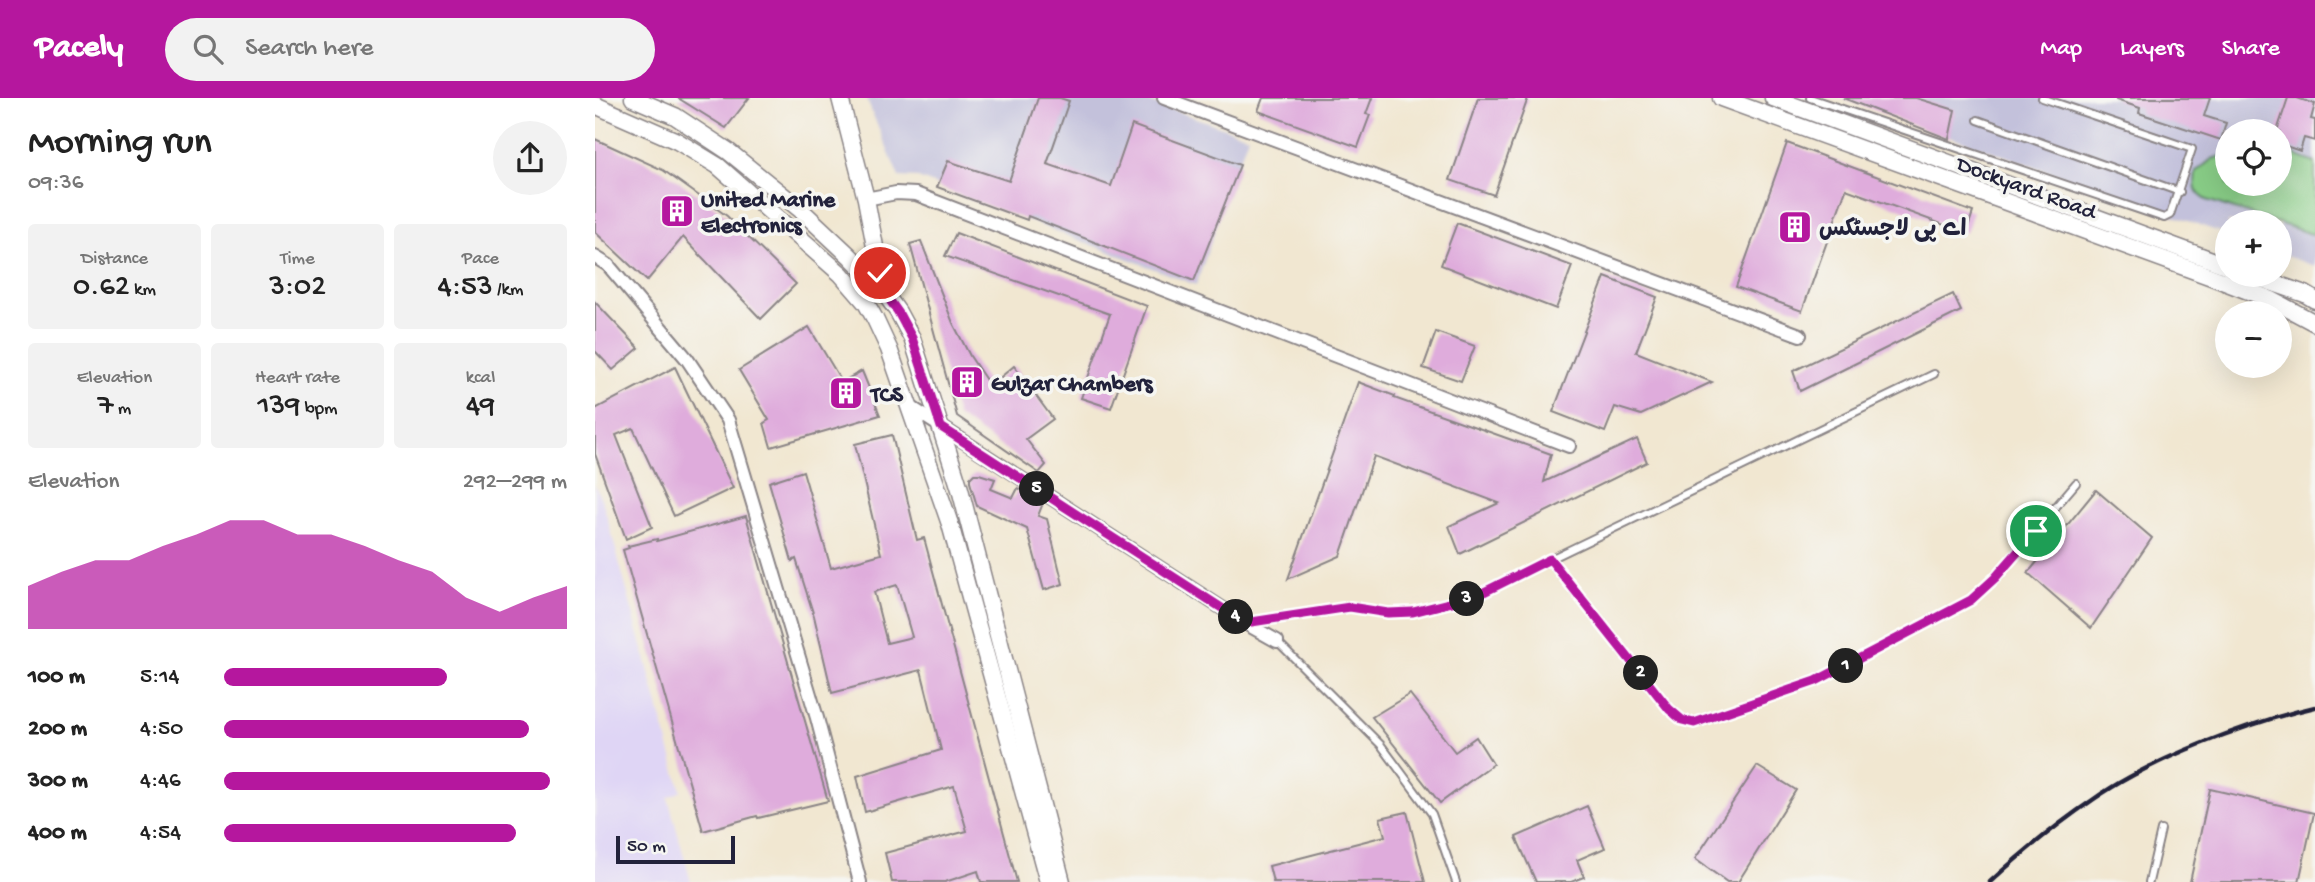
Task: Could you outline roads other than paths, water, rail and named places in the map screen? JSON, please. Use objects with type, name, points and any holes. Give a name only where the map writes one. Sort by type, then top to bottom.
[{"type":"street","points":[[633,98],[675,116],[728,150],[801,210],[881,288],[898,312],[912,338],[960,489],[1062,882]]},
{"type":"street","points":[[839,98],[866,198],[880,273],[881,288],[866,303]]},
{"type":"street","points":[[1164,98],[1800,335]]},
{"type":"street","name":"Dockyard Road","points":[[1721,98],[2272,300],[2315,323]]},
{"type":"street","name":"Dockyard Road","points":[[1773,98],[2215,261]]},
{"type":"street","points":[[595,105],[661,133],[706,158],[740,184],[841,274],[866,303],[889,349],[950,524],[1048,882]]},
{"type":"street","points":[[866,198],[896,193],[916,194],[1569,446]]},
{"type":"street","points":[[595,257],[608,265],[687,359],[728,420],[817,718],[860,882]]},
{"type":"street","points":[[2285,287],[2315,300]]},
{"type":"street","points":[[889,349],[912,338]]},
{"type":"street","points":[[909,406],[1277,641]]},
{"type":"lane","points":[[1810,98],[2164,218],[2170,215],[2193,153],[2190,147],[2042,98]]},
{"type":"lane","points":[[1978,120],[2179,192]]},
{"type":"lane","points":[[1245,623],[1350,607],[1388,613],[1413,612],[1476,596],[1934,374]]},
{"type":"lane","points":[[1550,559],[1669,709],[1682,720],[1694,723],[1816,681],[1971,600],[1995,578],[2076,483]]},
{"type":"lane","points":[[1277,641],[1381,745],[1432,814],[1456,882]]},
{"type":"lane","points":[[2150,882],[2161,830]]},
{"type":"railway","points":[[1990,882],[2067,818],[2117,784],[2200,744],[2260,722],[2315,707]]},
{"type":"place","name":"United Marine Electronics","points":[[677,211]]},
{"type":"place","name":"اے پی لاجسٹکس","points":[[1795,227]]},
{"type":"place","name":"Gulzar Chambers","points":[[967,382]]},
{"type":"place","name":"TCS","points":[[846,393]]}]
